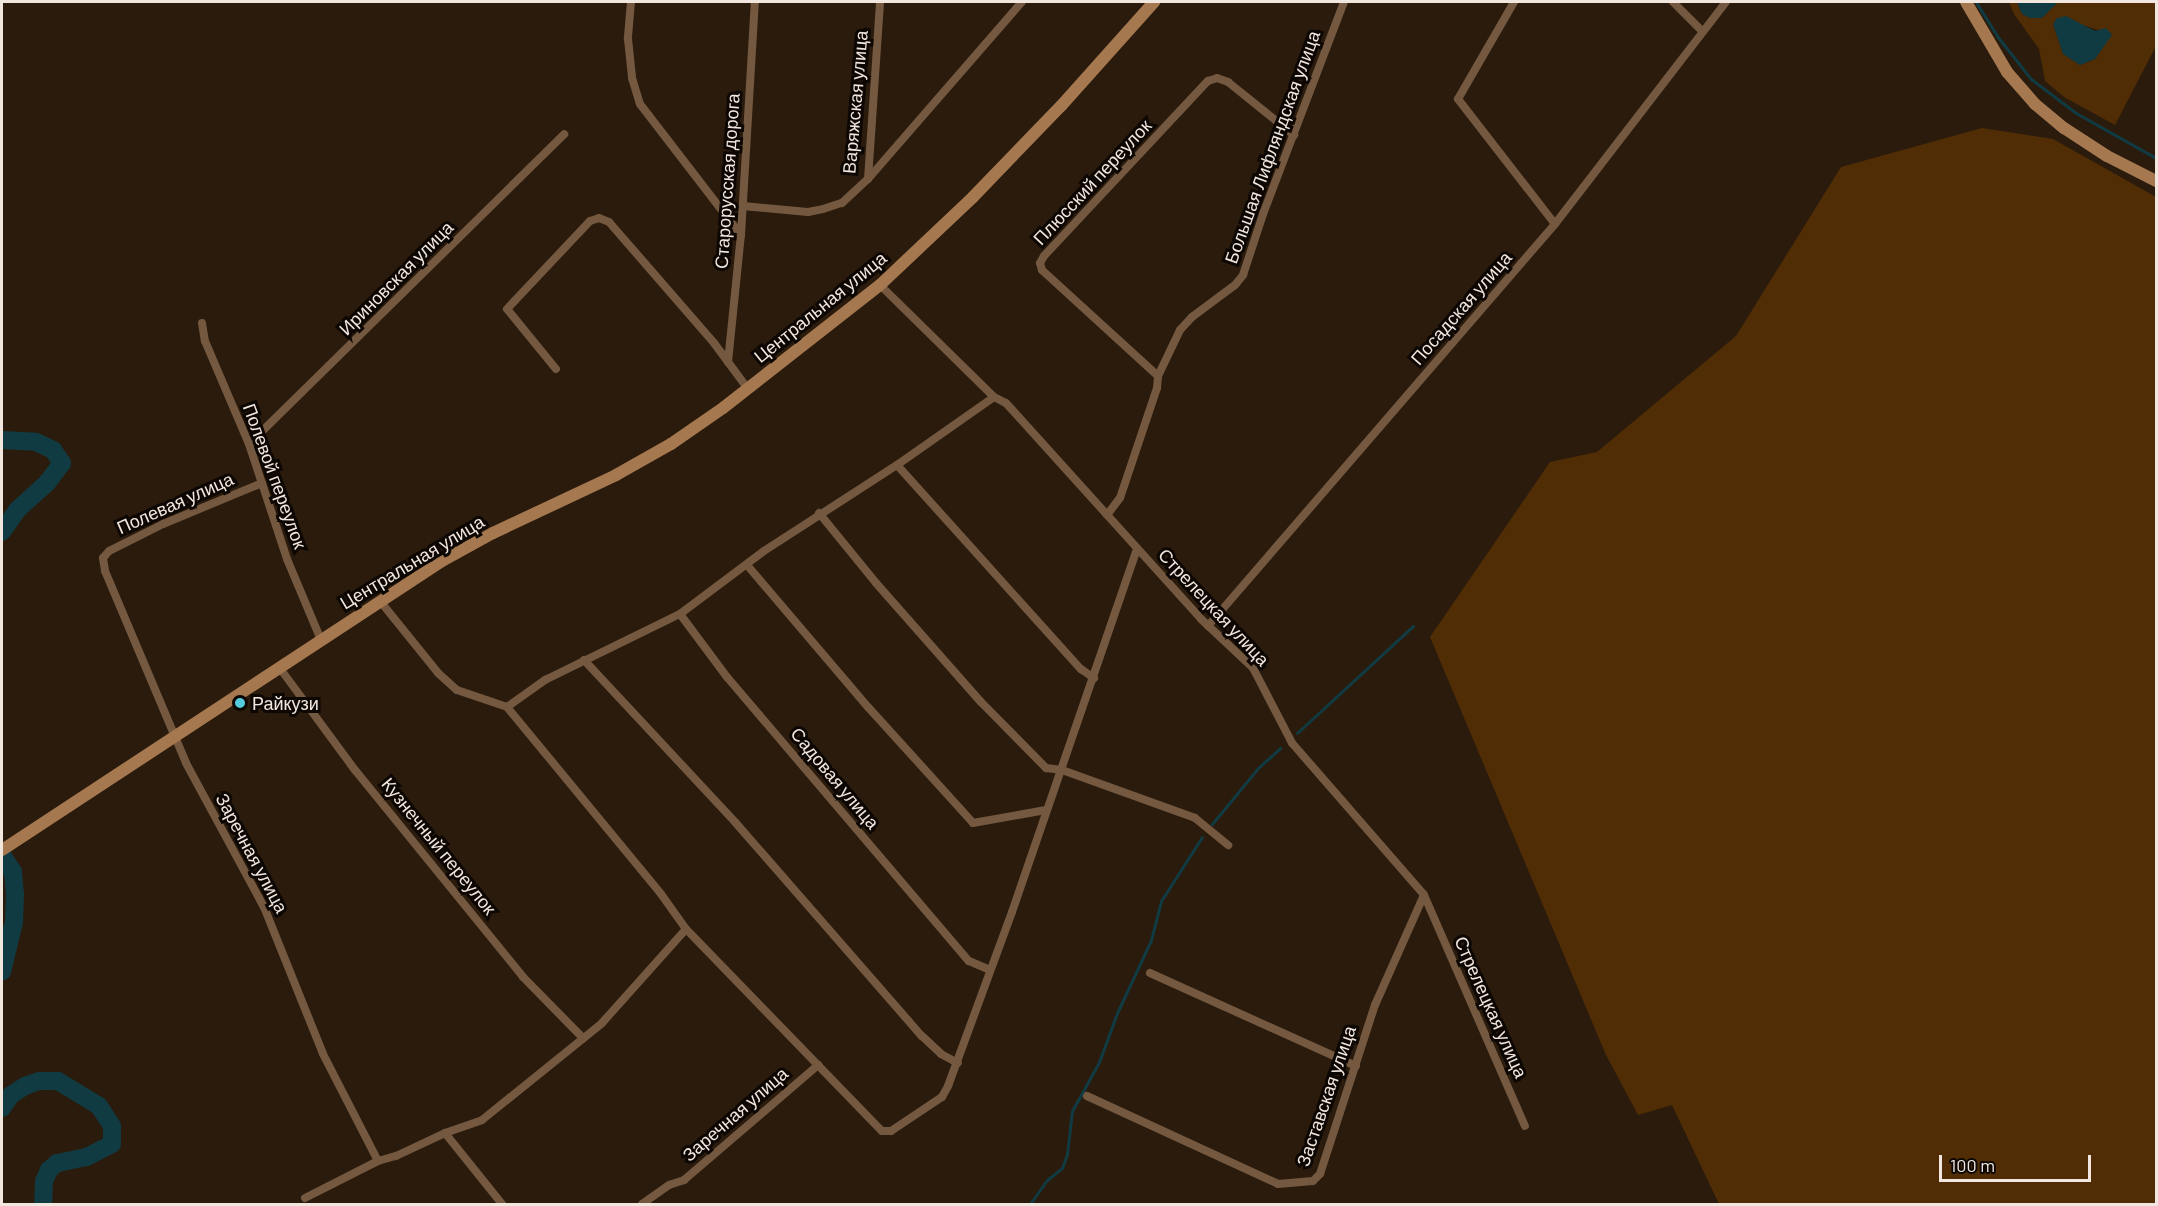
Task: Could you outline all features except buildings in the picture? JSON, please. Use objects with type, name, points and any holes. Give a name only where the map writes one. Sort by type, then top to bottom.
[{"type":"main road","name":"Центральная улица","points":[[2,850],[442,561],[493,533],[616,476],[671,444],[748,389],[880,285],[973,197],[1061,106],[1154,2]]},
{"type":"main road","points":[[1966,2],[2007,72],[2035,104],[2064,128],[2107,156],[2157,181]]},
{"type":"street","points":[[631,2],[628,39],[632,78],[640,104],[741,235]]},
{"type":"street","name":"Старорусская дорога","points":[[728,362],[741,235],[755,2]]},
{"type":"street","name":"Варяжская улица","points":[[743,206],[808,212],[823,209],[842,203],[868,179],[880,2]]},
{"type":"street","points":[[868,179],[1022,2]]},
{"type":"street","name":"Большая Лифляндская улица","points":[[1107,514],[1120,498],[1157,388],[1158,376],[1180,330],[1192,317],[1235,285],[1243,275],[1263,214],[1344,2]]},
{"type":"street","points":[[1514,2],[1458,99],[1555,225]]},
{"type":"street","points":[[1673,2],[1703,32]]},
{"type":"street","name":"Посадская улица","points":[[1208,626],[1555,225],[1726,2]]},
{"type":"street","name":"Плюсский переулок","points":[[1158,376],[1042,270],[1040,263],[1044,256],[1208,81],[1217,78],[1228,82],[1294,135]]},
{"type":"street","name":"Ириновская улица","points":[[249,444],[564,134]]},
{"type":"street","points":[[556,369],[507,309],[591,221],[599,218],[609,222],[728,362],[748,389]]},
{"type":"street","name":"Стрелецкая улица","points":[[880,285],[994,397],[1006,403],[1208,626],[1253,668],[1292,743],[1424,895],[1525,1126]]},
{"type":"street","name":"Полевой переулок","points":[[202,323],[205,341],[249,444],[287,559],[321,640]]},
{"type":"street","points":[[507,706],[545,680],[680,614],[819,513],[897,465],[994,397]]},
{"type":"street","points":[[897,465],[1081,669],[1094,678]]},
{"type":"street","name":"Полевая улица","points":[[103,558],[109,551],[163,524],[262,483]]},
{"type":"street","points":[[819,513],[876,583],[981,702],[1046,768],[1062,770],[1195,818],[1228,845]]},
{"type":"street","points":[[380,601],[438,674],[457,690],[507,706],[661,894],[686,929],[882,1131],[891,1131],[942,1096],[958,1063],[1062,770],[1137,549]]},
{"type":"street","name":"Заречная улица","points":[[103,558],[105,571],[186,763],[264,907],[323,1054],[377,1161]]},
{"type":"street","points":[[747,565],[868,708],[973,823],[1046,810]]},
{"type":"street","name":"Садовая улица","points":[[680,614],[727,677],[969,962],[990,970]]},
{"type":"street","points":[[584,660],[735,822],[922,1036],[941,1054],[958,1063]]},
{"type":"street","name":"Кузнечный переулок","points":[[279,667],[355,770],[523,977],[583,1038]]},
{"type":"street","name":"Заставская улица","points":[[1088,1096],[1278,1184],[1313,1181],[1320,1174],[1375,1005],[1424,895]]},
{"type":"street","points":[[305,1198],[377,1161],[396,1156],[447,1132],[482,1120],[602,1023],[686,929]]},
{"type":"street","points":[[1150,974],[1356,1066]]},
{"type":"street","name":"Заречная улица","points":[[642,1204],[669,1185],[684,1180],[818,1065]]},
{"type":"street","points":[[447,1132],[502,1204]]},
{"type":"shaded area","points":[[2009,2],[2017,2],[2022,14],[2030,18],[2042,18],[2058,2],[2156,2],[2156,46],[2115,125],[2064,97],[2045,81],[2039,49],[2014,14]],"holes":[[[2053,24],[2082,25],[2112,34],[2095,59],[2080,65],[2063,54]]]},
{"type":"shaded area","points":[[1982,128],[2053,139],[2156,197],[2156,1204],[1719,1204],[1672,1105],[1638,1115],[1606,1055],[1430,637],[1550,462],[1597,452],[1736,336],[1841,167]]},
{"type":"water","points":[[2017,2],[2058,2],[2042,18],[2030,18],[2022,14]]},
{"type":"water","points":[[2066,16],[2095,31],[2106,28],[2112,35],[2095,59],[2080,65],[2063,54],[2053,24],[2057,18]]},
{"type":"waterway","points":[[1976,2],[1997,36],[2031,79],[2076,113],[2156,158]]},
{"type":"waterway","points":[[2,440],[36,442],[53,450],[62,463],[47,483],[18,509],[2,532]]},
{"type":"waterway","points":[[1297,733],[1413,626]]},
{"type":"waterway","points":[[1212,824],[1258,768],[1280,748]]},
{"type":"waterway","points":[[1030,1204],[1047,1180],[1062,1168],[1067,1154],[1072,1111],[1099,1062],[1117,1013],[1151,940],[1161,901],[1202,837]]},
{"type":"waterway","points":[[2,855],[13,872],[15,894],[14,922],[2,972]]},
{"type":"waterway","points":[[2,1108],[11,1095],[25,1086],[39,1081],[58,1081],[99,1106],[112,1126],[112,1144],[86,1157],[57,1163],[49,1170],[44,1181],[43,1204]]},
{"type":"place","name":"Райкузи","points":[[240,703]]}]
